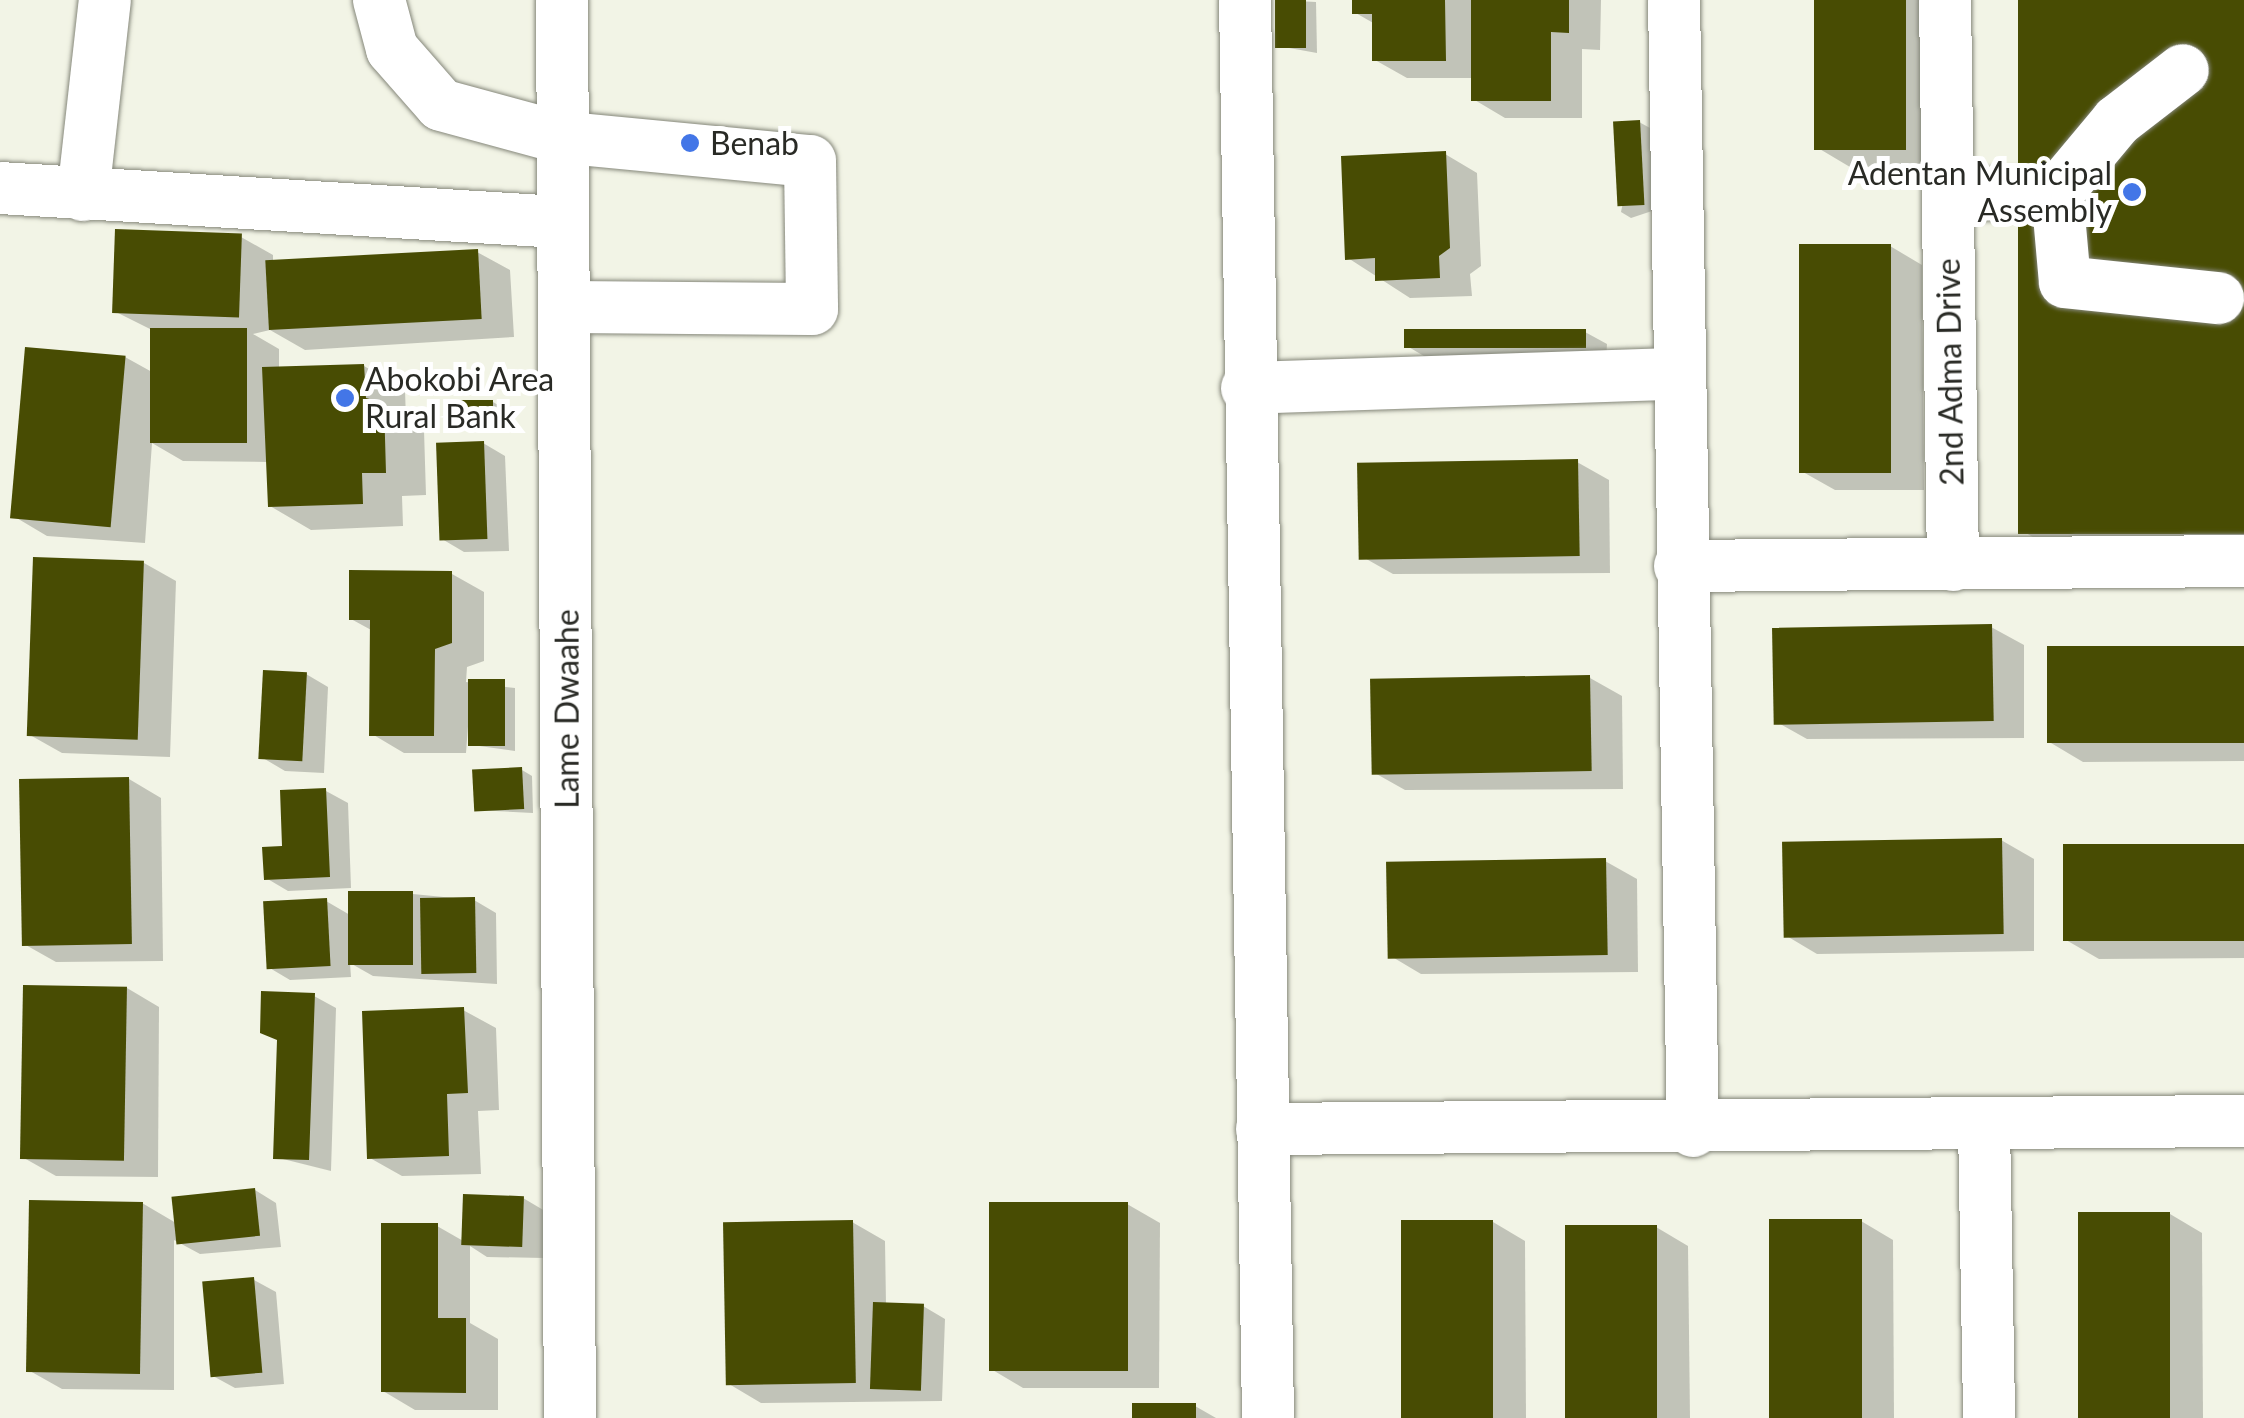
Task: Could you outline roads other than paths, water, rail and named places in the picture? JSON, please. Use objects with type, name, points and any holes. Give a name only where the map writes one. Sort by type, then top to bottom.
[{"type":"street","points":[[83,195],[105,0]]},
{"type":"street","points":[[379,0],[392,49],[441,105],[559,137],[799,153],[816,178],[812,309],[566,307]]},
{"type":"street","name":"Lame Dwaahe","points":[[562,0],[559,222],[566,307],[570,1418]]},
{"type":"street","points":[[1245,0],[1247,388],[1268,1418]]},
{"type":"street","points":[[1674,0],[1680,566],[1693,1132]]},
{"type":"street","name":"2nd Adma Drive","points":[[1945,0],[1954,565]]},
{"type":"street","points":[[2183,70],[2117,121],[2057,193],[2065,282],[2218,298]]},
{"type":"street","points":[[0,188],[559,222]]},
{"type":"street","points":[[1948,195],[2057,193]]},
{"type":"street","points":[[1247,388],[1677,374]]},
{"type":"street","points":[[1680,566],[2244,562]]},
{"type":"street","points":[[1262,1129],[1693,1132],[2244,1121]]},
{"type":"street","points":[[1984,1125],[1989,1418]]},
{"type":"place","name":"Benab","points":[[690,143]]},
{"type":"place","name":"Adentan Municipal Assembly","points":[[2132,192]]},
{"type":"place","name":"Abokobi Area Rural Bank","points":[[345,398]]}]
